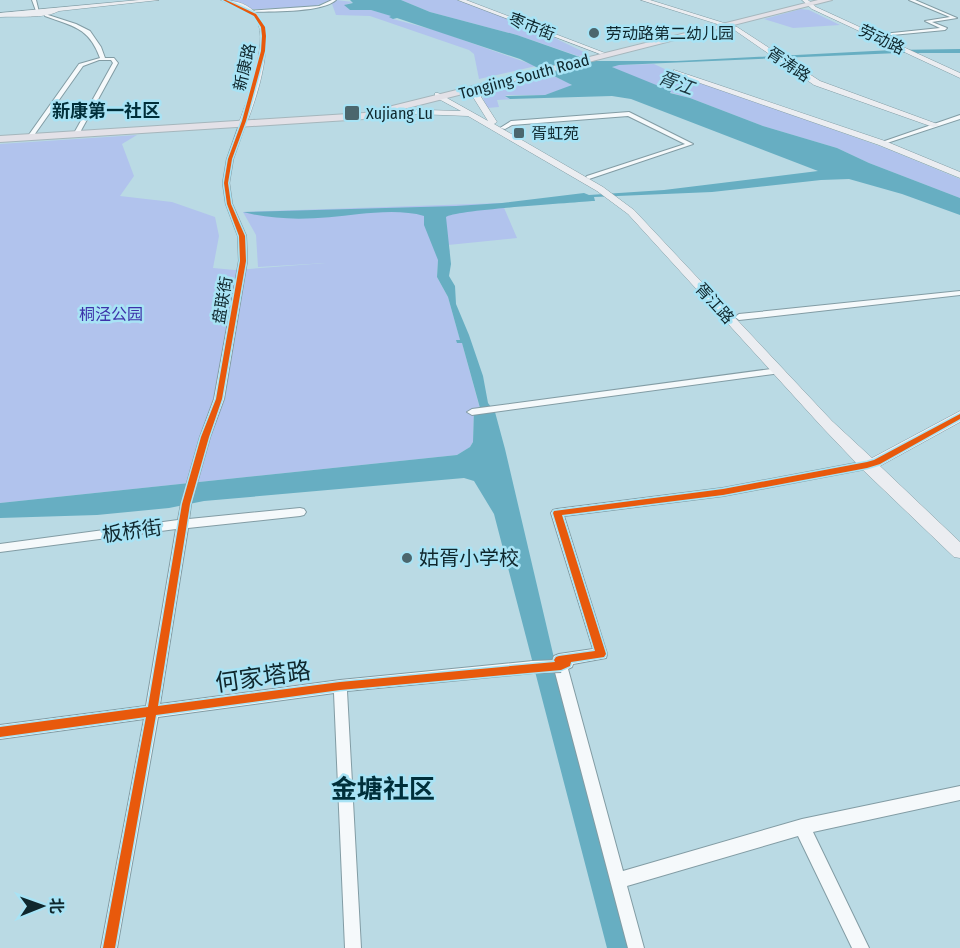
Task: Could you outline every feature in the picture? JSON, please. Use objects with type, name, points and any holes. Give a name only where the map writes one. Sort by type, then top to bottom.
[{"type":"main road","name":"Tongjing South Road","points":[[0,137],[328,120],[391,111],[444,95],[810,1],[829,0]]},
{"type":"main road","name":"Tongjing South Road","points":[[587,58],[724,23]]},
{"type":"main road","name":"Tongjing South Road","points":[[243,123],[343,114],[386,107],[486,86],[536,71]]},
{"type":"street","points":[[34,0],[35,12]]},
{"type":"street","points":[[0,15],[156,0]]},
{"type":"street","points":[[224,0],[249,11],[319,7],[334,0]]},
{"type":"street","name":"枣市街","points":[[467,0],[602,53]]},
{"type":"street","name":"胥涛路","points":[[644,0],[724,23],[823,86],[936,126]]},
{"type":"street","points":[[876,35],[945,29],[927,21],[955,18],[911,0]]},
{"type":"street","name":"劳动路","points":[[810,1],[960,75]]},
{"type":"street","points":[[46,15],[55,10]]},
{"type":"street","name":"新康路","points":[[243,123],[264,43],[263,27],[249,11]]},
{"type":"street","points":[[35,12],[70,22],[90,33],[96,39],[103,58]]},
{"type":"street","points":[[32,136],[85,62],[103,58],[112,59],[116,63],[77,133]]},
{"type":"street","points":[[677,72],[882,143],[960,175]]},
{"type":"street","points":[[486,86],[478,92],[477,97],[493,122]]},
{"type":"street","name":"胥江路","points":[[444,95],[476,117],[594,182]]},
{"type":"street","name":"胥江路","points":[[444,95],[594,182],[635,211],[738,317],[872,463],[960,539]]},
{"type":"street","points":[[391,111],[459,113],[476,117]]},
{"type":"street","points":[[503,128],[511,123],[629,114],[690,144],[594,182]]},
{"type":"street","points":[[882,143],[960,117]]},
{"type":"street","name":"盘联街","points":[[109,948],[153,711],[186,504],[205,437],[219,399],[243,261],[242,236],[229,204],[226,183],[230,159],[243,123]]},
{"type":"street","name":"胥江路","points":[[635,211],[778,371],[960,552]]},
{"type":"street","points":[[738,317],[960,293]]},
{"type":"street","points":[[472,412],[778,371]]},
{"type":"street","points":[[872,463],[960,416]]},
{"type":"street","name":"何家塔路","points":[[0,732],[339,686],[533,667],[601,654],[557,513],[723,492],[872,463]]},
{"type":"street","name":"板桥街","points":[[0,548],[183,524],[300,512]]},
{"type":"street","points":[[560,663],[636,948]]},
{"type":"street","points":[[339,686],[353,948]]},
{"type":"street","points":[[617,881],[802,827],[960,793]]},
{"type":"street","points":[[802,827],[861,948]]},
{"type":"green space","points":[[228,0],[331,0],[315,6],[252,9]]},
{"type":"green space","points":[[336,0],[353,2],[345,5],[350,10],[371,10],[393,16],[393,19],[438,31],[536,66],[479,79],[474,54],[469,50],[370,16],[336,15],[332,4]]},
{"type":"green space","points":[[401,0],[458,0],[538,30],[588,54],[578,56],[517,35],[430,12]]},
{"type":"green space","points":[[801,9],[809,10],[840,25],[793,28],[764,19]]},
{"type":"green space","points":[[654,64],[885,148],[960,179],[960,198],[869,163],[837,148],[763,126],[669,92],[612,67]]},
{"type":"green space","points":[[547,73],[572,86],[545,95],[507,95],[505,97],[512,99],[497,100],[499,107],[487,108],[482,95],[490,88]]},
{"type":"green space","name":"桐泾公园","points":[[137,135],[122,144],[134,176],[120,196],[172,202],[215,217],[219,236],[213,268],[235,270],[326,263],[258,267],[256,235],[243,212],[502,203],[517,238],[448,245],[450,252],[438,260],[437,277],[448,297],[460,340],[457,340],[462,343],[480,409],[474,409],[473,442],[470,447],[457,455],[0,503],[0,144]]},
{"type":"shaded area","points":[[350,0],[401,0],[430,12],[517,35],[591,61],[677,61],[893,50],[960,49],[960,53],[899,53],[612,67],[671,91],[670,93],[690,98],[763,126],[837,148],[869,163],[960,198],[960,215],[902,194],[849,179],[712,192],[594,197],[595,201],[490,209],[446,217],[451,264],[449,276],[455,286],[456,304],[483,376],[488,403],[495,412],[505,449],[554,658],[629,948],[607,948],[494,514],[474,481],[464,478],[204,501],[169,508],[97,515],[0,518],[0,503],[457,455],[470,447],[473,442],[474,409],[480,408],[462,343],[457,343],[456,340],[460,340],[448,297],[437,277],[438,260],[424,225],[424,216],[392,212],[286,218],[243,212],[502,203],[584,193],[589,195],[664,190],[818,171],[631,99],[612,96],[510,99],[505,96],[545,95],[572,85],[520,59],[371,10],[350,10],[344,5],[353,3]]},
{"type":"cycle path","points":[[109,948],[152,711],[186,504],[205,437],[219,399],[243,261],[242,236],[229,204],[226,183],[230,159],[244,121],[263,51],[264,36],[263,27],[255,15],[224,0]]},
{"type":"cycle path","points":[[0,732],[340,686],[561,666],[567,663],[559,660],[601,654],[557,513],[723,492],[867,465],[877,462],[960,416]]},
{"type":"place","name":"劳动路第二幼儿园","points":[[594,33]]},
{"type":"place","name":"Xujiang Lu","points":[[352,113]]},
{"type":"place","name":"胥虹苑","points":[[519,133]]},
{"type":"place","name":"姑胥小学校","points":[[407,558]]},
{"type":"district","name":"新康第一社区","points":[[106,111]]},
{"type":"district","name":"金塘社区","points":[[383,789]]},
{"type":"water label","name":"胥江","points":[[676,83]]}]
